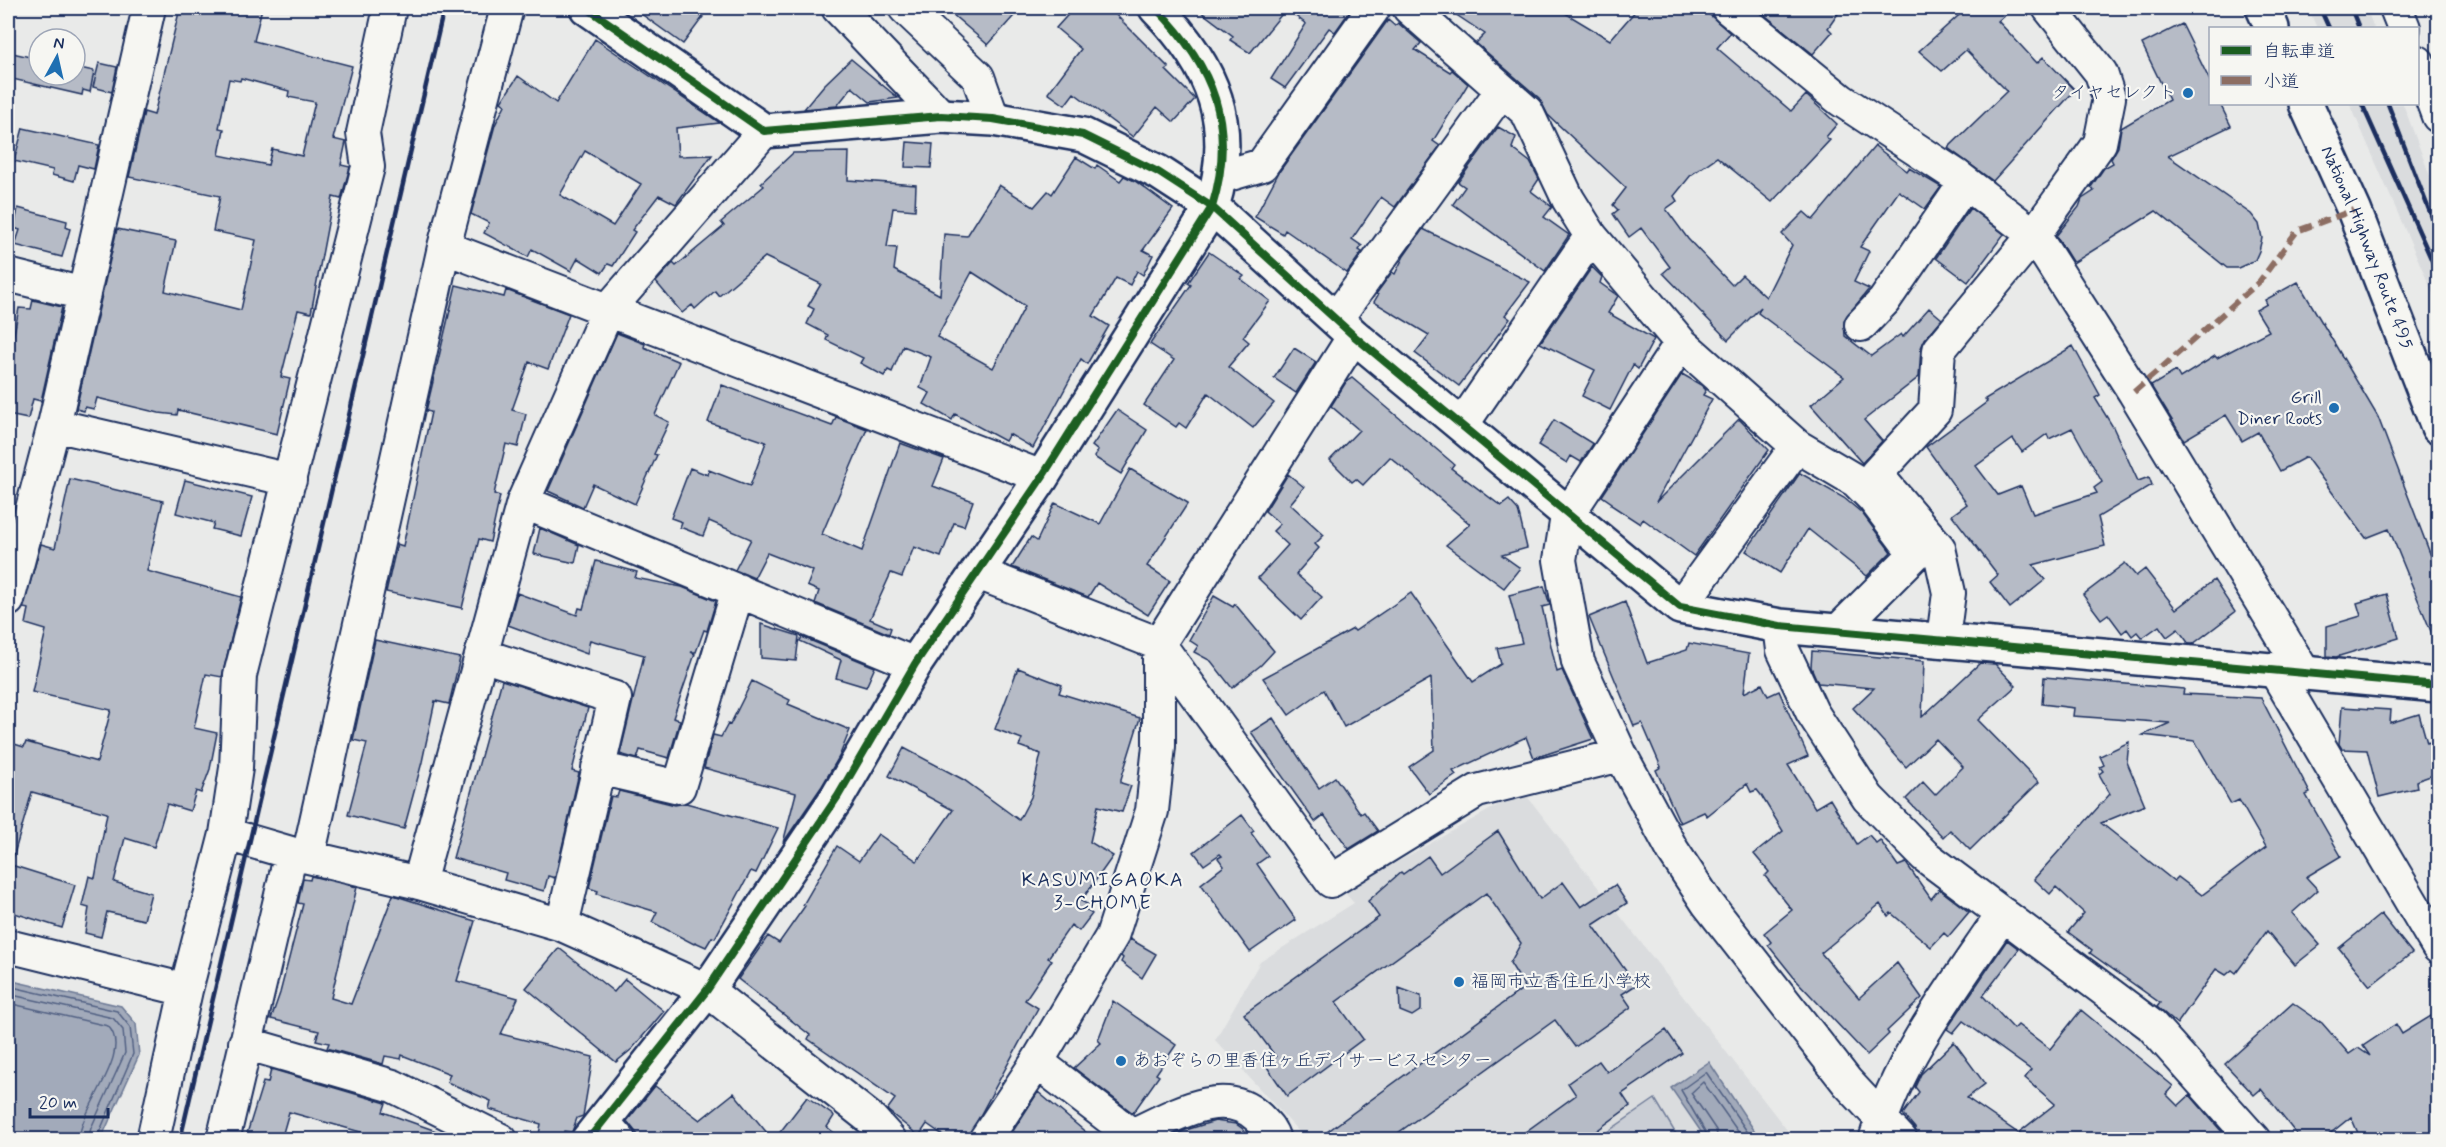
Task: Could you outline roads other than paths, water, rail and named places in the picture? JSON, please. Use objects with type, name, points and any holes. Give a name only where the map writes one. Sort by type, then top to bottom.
[{"type":"main road","points":[[588,8],[617,17],[764,131],[941,116],[993,119],[1083,135],[1158,172],[1216,192],[1345,327],[1567,516],[1680,608],[1780,626],[2439,685]]},
{"type":"main road","points":[[603,1134],[707,990],[838,796],[915,664],[1042,477],[1216,192],[1222,129],[1215,91],[1181,33],[1156,8]]},
{"type":"main road","points":[[2263,8],[2272,27]]},
{"type":"main road","name":"National Highway Route 495","points":[[2306,105],[2354,210],[2439,427]]},
{"type":"street","points":[[9,583],[54,425],[149,8]]},
{"type":"street","points":[[153,1140],[186,990],[226,834],[237,768],[240,675],[368,167],[363,133],[390,8]]},
{"type":"street","points":[[223,1140],[245,1043],[299,855],[444,247],[507,8]]},
{"type":"street","points":[[838,8],[941,116]]},
{"type":"street","points":[[905,8],[978,77],[993,119]]},
{"type":"street","points":[[1216,192],[1262,165],[1374,8]]},
{"type":"street","points":[[1409,8],[1527,112],[1568,199],[1591,236],[1681,343],[1797,446],[1856,481],[1873,498],[1915,554],[1839,630]]},
{"type":"street","points":[[1728,8],[1841,100],[1965,183],[2034,235],[2134,392],[2289,670],[2439,947]]},
{"type":"street","points":[[1943,639],[1949,593],[1939,548],[1876,474],[1935,410],[1939,350],[2034,235],[2100,143],[2109,98],[2101,74],[2049,8]]},
{"type":"street","points":[[2396,8],[2404,27]]},
{"type":"street","points":[[2419,65],[2439,116]]},
{"type":"street","points":[[985,1140],[1037,1062],[1112,936],[1152,811],[1159,746],[1159,644],[1345,327],[1502,90]]},
{"type":"street","points":[[419,883],[523,502],[609,310],[764,131]]},
{"type":"street","points":[[1861,325],[1884,301],[1965,183]]},
{"type":"street","points":[[1462,425],[1591,236]]},
{"type":"street","points":[[444,247],[1042,477]]},
{"type":"street","points":[[8,275],[84,294]]},
{"type":"street","points":[[1681,343],[1567,516],[1560,560],[1578,662],[1621,755],[1673,851],[1708,904],[1886,1132]]},
{"type":"street","points":[[54,425],[290,480]]},
{"type":"street","points":[[1680,608],[1797,446]]},
{"type":"street","points":[[523,502],[915,664]]},
{"type":"street","points":[[978,573],[1159,644],[1331,881],[1477,791],[1621,755]]},
{"type":"street","points":[[598,768],[679,787],[738,590]]},
{"type":"street","points":[[1780,626],[1784,650],[1812,712],[1868,798],[1925,856],[2151,1025],[2254,1140]]},
{"type":"street","points":[[482,655],[615,698],[561,925]]},
{"type":"street","points":[[226,834],[299,855],[419,883],[561,925],[707,990],[871,1119],[890,1140]]},
{"type":"street","points":[[1886,1132],[1925,1029],[2003,914]]},
{"type":"street","points":[[8,946],[186,990]]},
{"type":"street","points":[[245,1043],[393,1086],[501,1140]]},
{"type":"street","points":[[1037,1062],[1132,1135],[1191,1109],[1219,1101],[1246,1106],[1272,1130],[1274,1140]]},
{"type":"water","points":[[8,980],[121,1006],[136,1024],[139,1055],[101,1139],[8,1139]]},
{"type":"water","points":[[1709,1062],[1760,1139],[1706,1139],[1671,1088]]},
{"type":"railway","points":[[180,1140],[444,8]]},
{"type":"railway","points":[[2320,8],[2329,27]]},
{"type":"railway","points":[[2351,8],[2359,27]]},
{"type":"railway","points":[[2362,105],[2438,274]]},
{"type":"railway","points":[[2388,105],[2438,233]]},
{"type":"place","name":"タイヤセレクト","points":[[2188,93]]},
{"type":"place","name":"Grill Diner Roots","points":[[2334,408]]},
{"type":"place","name":"福岡市立香住丘小学校","points":[[1459,982]]},
{"type":"place","name":"あおぞらの里香住ヶ丘デイサービスセンター","points":[[1121,1061]]},
{"type":"district","name":"KASUMIGAOKA 3-CHOME","points":[[1103,892]]}]
